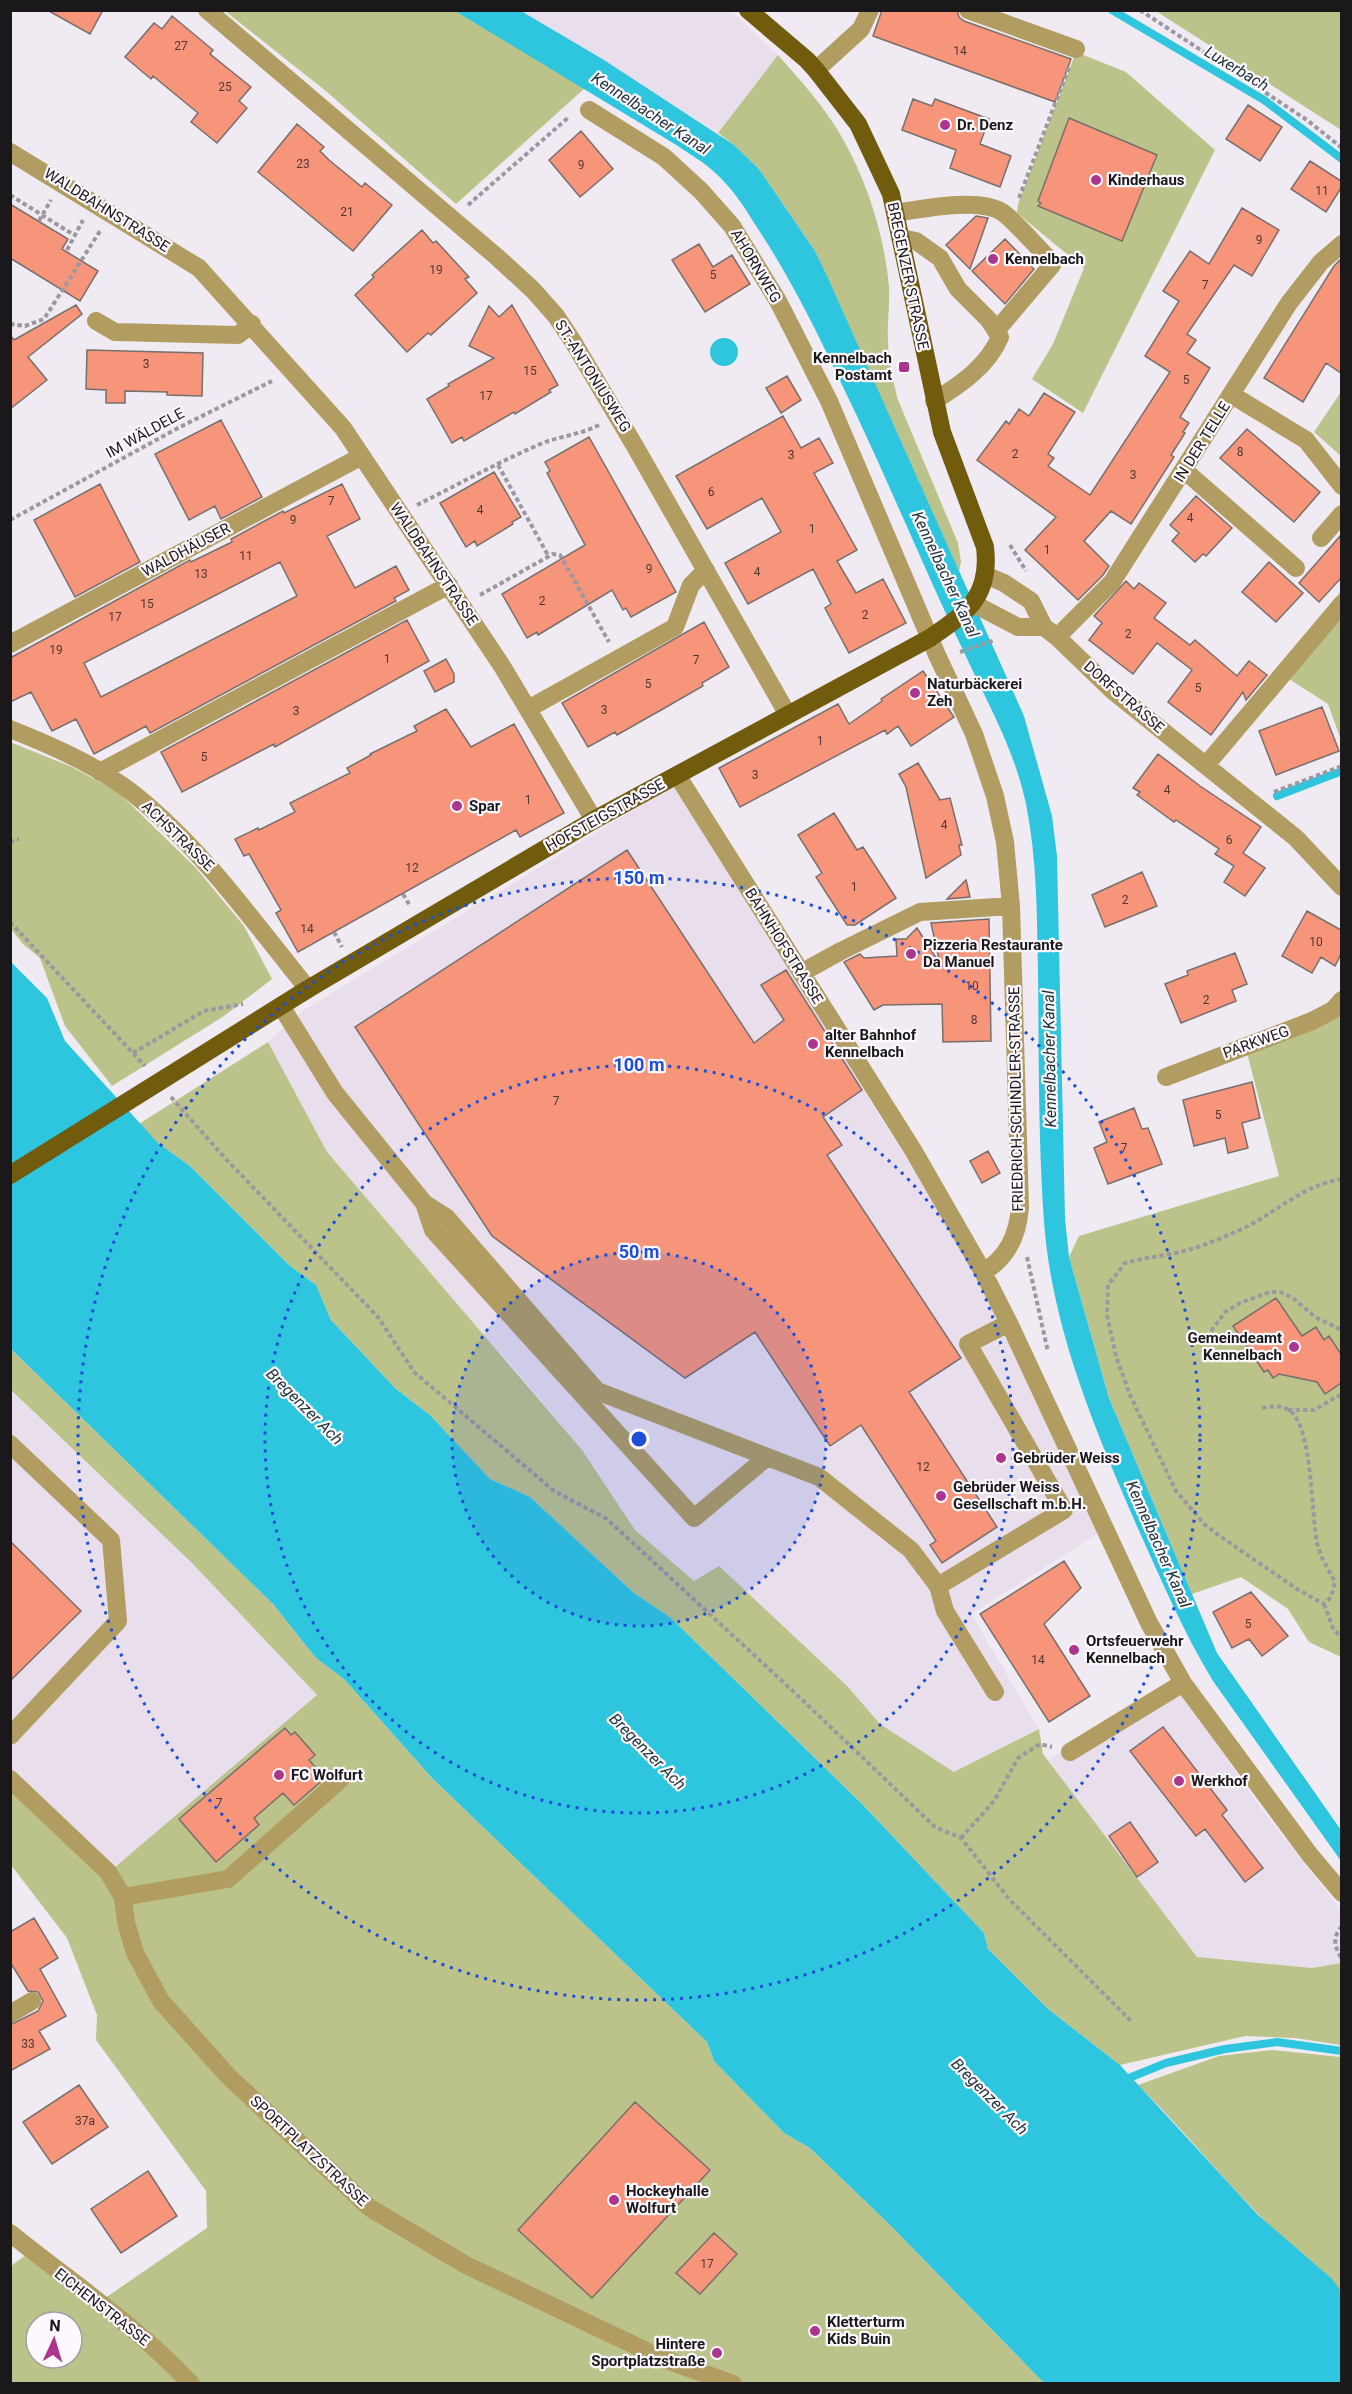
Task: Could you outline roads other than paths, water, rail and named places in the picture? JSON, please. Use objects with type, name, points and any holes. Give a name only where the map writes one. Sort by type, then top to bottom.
[{"type":"main road","name":"BREGENZER STRASSE","points":[[748,10],[807,60],[858,124],[891,194],[942,432],[985,547],[987,563],[984,580]]},
{"type":"main road","name":"HOFSTEIGSTRASSE","points":[[10,1175],[308,989],[594,820],[930,638],[974,604],[984,580]]},
{"type":"street","name":"ST.-ANTONIUSWEG","points":[[207,10],[533,290],[555,316],[617,414],[788,715]]},
{"type":"street","points":[[816,70],[861,29],[870,10]]},
{"type":"street","points":[[968,10],[1076,49]]},
{"type":"street","name":"AHORNWEG","points":[[589,110],[664,157],[701,191],[732,226],[778,301],[829,401],[930,638]]},
{"type":"street","name":"WALDBAHNSTRASSE","points":[[10,152],[199,268],[252,324],[343,428],[462,605],[528,709],[594,820]]},
{"type":"street","points":[[895,213],[941,206],[973,205],[1001,212],[1049,259],[1052,265],[996,330]]},
{"type":"street","points":[[901,238],[916,241],[940,258],[958,289],[989,320],[1000,337],[994,352],[962,384],[934,401]]},
{"type":"street","name":"IN DER TELLE","points":[[1050,632],[1112,582],[1289,303],[1321,262],[1341,244]]},
{"type":"street","points":[[96,321],[115,332],[238,335],[252,324]]},
{"type":"street","points":[[1232,394],[1306,440],[1341,486]]},
{"type":"street","name":"WALDHÄUSER","points":[[10,644],[362,456]]},
{"type":"street","points":[[1185,470],[1296,568]]},
{"type":"street","points":[[1321,538],[1341,514]]},
{"type":"street","points":[[528,709],[675,627],[691,585],[706,570]]},
{"type":"street","name":"DORFSTRASSE","points":[[984,580],[1004,583],[1031,601],[1050,632],[1113,691],[1257,805],[1338,878]]},
{"type":"street","points":[[100,772],[449,585]]},
{"type":"street","points":[[974,604],[1018,627],[1050,632]]},
{"type":"street","points":[[1206,765],[1341,604]]},
{"type":"street","name":"FRIEDRICH-SCHINDLER-STRASSE","points":[[930,638],[974,734],[995,796],[1005,842],[1011,906],[1020,1207],[1018,1229],[1011,1244],[992,1267],[983,1272]]},
{"type":"street","name":"ACHSTRASSE","points":[[10,729],[58,748],[100,772],[145,803],[209,865],[308,989]]},
{"type":"street","name":"BAHNHOFSTRASSE","points":[[677,775],[913,1150],[983,1272]]},
{"type":"street","points":[[801,973],[920,912],[1011,906]]},
{"type":"street","name":"PARKWEG","points":[[1166,1077],[1312,1022],[1333,1010],[1341,1000]]},
{"type":"street","points":[[281,1006],[335,1093],[424,1203],[446,1217],[597,1390],[819,1477],[911,1550],[938,1586],[945,1611],[995,1692]]},
{"type":"street","points":[[424,1203],[433,1230],[694,1518],[766,1458]]},
{"type":"street","points":[[983,1272],[1149,1623],[1183,1683],[1310,1855],[1341,1893]]},
{"type":"street","points":[[938,1586],[1064,1510],[968,1344],[1009,1323]]},
{"type":"street","points":[[10,1444],[111,1540],[118,1622],[10,1736]]},
{"type":"street","points":[[1050,1486],[1078,1472]]},
{"type":"street","points":[[1070,1752],[1183,1683]]},
{"type":"street","name":"SPORTPLATZSTRASSE","points":[[10,1779],[108,1872],[123,1897],[126,1922],[135,1953],[161,2001],[228,2077],[370,2208],[477,2271],[662,2358],[733,2384]]},
{"type":"street","points":[[123,1897],[228,1879],[341,1779]]},
{"type":"street","points":[[10,2014],[32,2001]]},
{"type":"street","name":"EICHENSTRASSE","points":[[10,2233],[137,2334],[191,2384]]},
{"type":"water","name":"Kennelbacher Kanal","points":[[455,11],[521,11],[604,60],[734,145],[759,169],[815,251],[827,276],[1024,716],[1052,816],[1057,856],[1065,1219],[1069,1257],[1109,1398],[1217,1653],[1341,1830],[1341,1861],[1213,1681],[1202,1662],[1172,1604],[1136,1524],[1077,1376],[1056,1300],[1044,1222],[1040,1128],[1037,908],[1026,804],[1016,767],[1002,733],[834,367],[772,251],[743,206],[719,177],[678,146]]},
{"type":"water","points":[[724,338],[734,342],[738,352],[734,362],[724,366],[714,362],[710,352],[714,342]]},
{"type":"water","name":"Bregenzer Ach","points":[[10,961],[47,998],[65,1041],[158,1143],[190,1166],[289,1265],[316,1285],[331,1320],[395,1388],[431,1416],[490,1479],[530,1497],[634,1593],[671,1618],[862,1804],[984,1933],[988,1949],[1048,2009],[1120,2065],[1258,2215],[1331,2278],[1341,2291],[1341,2383],[1044,2383],[891,2226],[810,2148],[784,2133],[714,2061],[707,2042],[432,1778],[344,1679],[316,1658],[273,1604],[11,1349]]},
{"type":"waterway","name":"Luxerbach","points":[[1112,10],[1264,100],[1342,159]]},
{"type":"waterway","points":[[1277,796],[1342,771]]},
{"type":"waterway","points":[[1124,2080],[1166,2063],[1225,2049],[1277,2042],[1342,2051]]},
{"type":"place","name":"Dr. Denz","points":[[945,125]]},
{"type":"place","name":"Kinderhaus","points":[[1096,180]]},
{"type":"place","name":"Kennelbach","points":[[993,259]]},
{"type":"place","name":"Kennelbach Postamt","points":[[904,367]]},
{"type":"place","name":"Naturbäckerei Zeh","points":[[915,693]]},
{"type":"place","name":"Spar","points":[[457,806]]},
{"type":"place","name":"Pizzeria Restaurante Da Manuel","points":[[911,954]]},
{"type":"place","name":"alter Bahnhof Kennelbach","points":[[813,1044]]},
{"type":"place","name":"Gemeindeamt Kennelbach","points":[[1294,1347]]},
{"type":"place","name":"Gebrüder Weiss","points":[[1001,1458]]},
{"type":"place","name":"Gebrüder Weiss Gesellschaft m.b.H.","points":[[941,1496]]},
{"type":"place","name":"Ortsfeuerwehr Kennelbach","points":[[1074,1650]]},
{"type":"place","name":"FC Wolfurt","points":[[279,1775]]},
{"type":"place","name":"Werkhof","points":[[1179,1781]]},
{"type":"place","name":"Hockeyhalle Wolfurt","points":[[614,2200]]},
{"type":"place","name":"Kletterturm Kids Buin","points":[[815,2331]]},
{"type":"place","name":"Hintere Sportplatzstraße","points":[[717,2353]]}]
